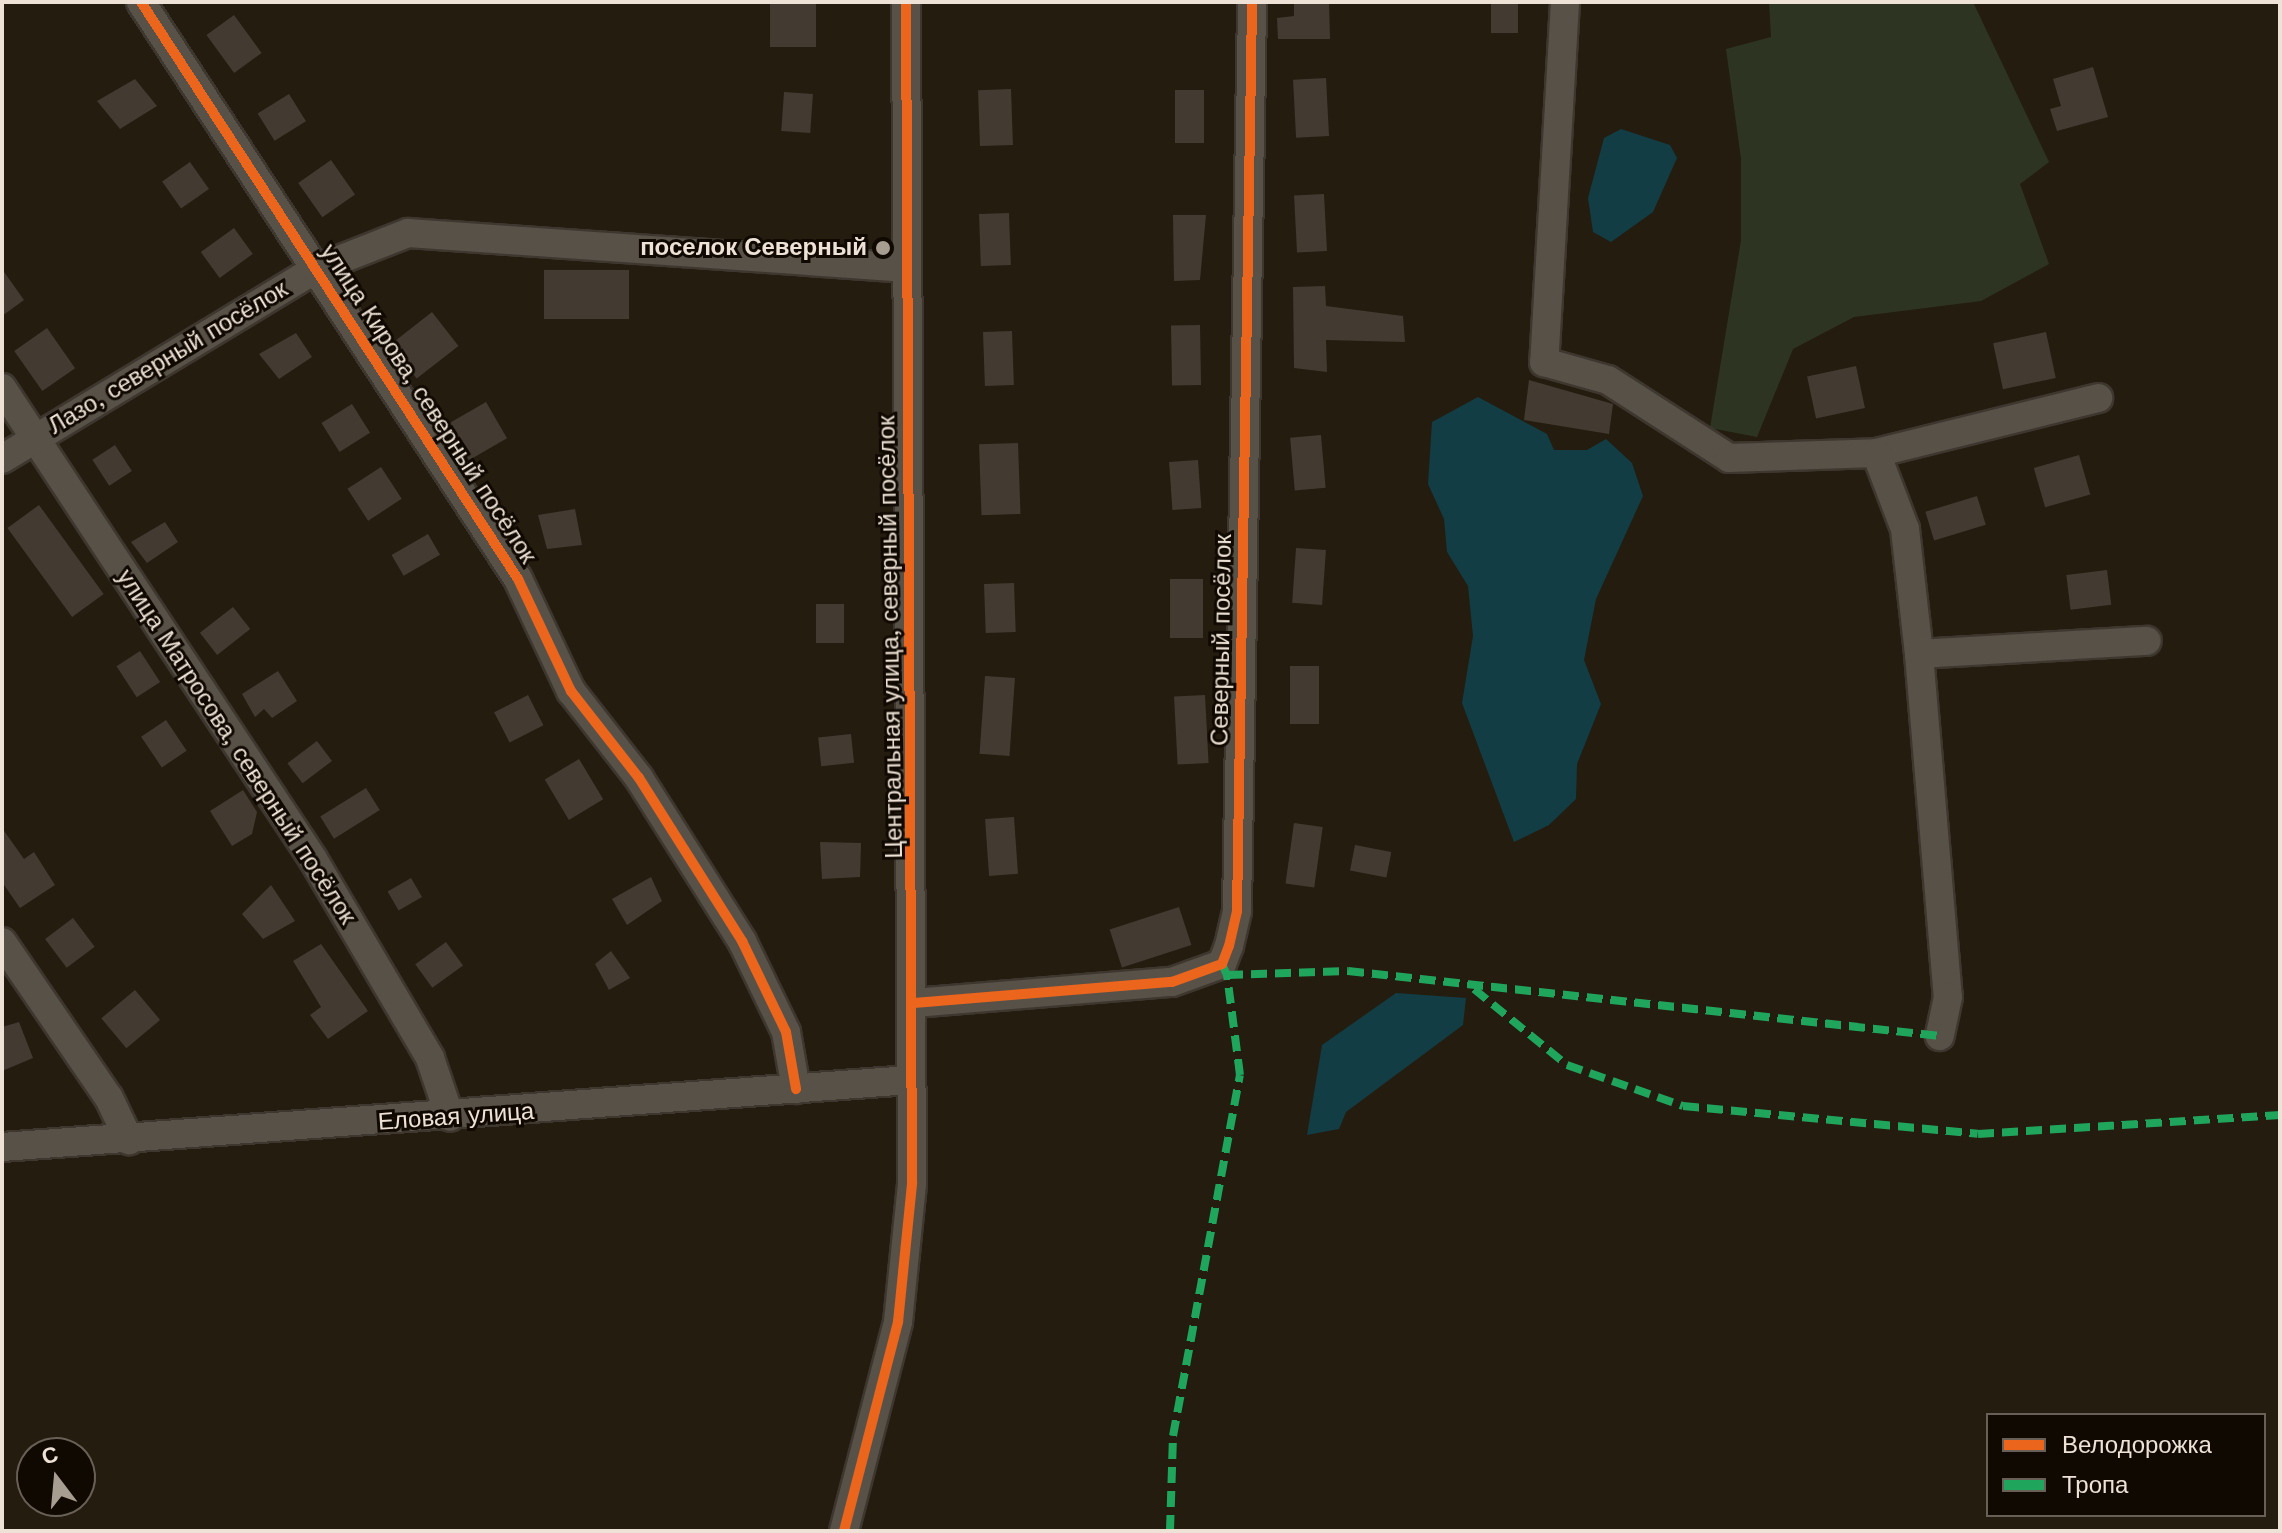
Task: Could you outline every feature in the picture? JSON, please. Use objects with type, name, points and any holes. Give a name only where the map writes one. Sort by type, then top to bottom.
[{"type":"street","name":"улица Кирова, северный посёлок","points":[[141,2],[518,579],[571,691],[639,778],[742,941],[786,1032],[796,1089]]},
{"type":"street","name":"Центральная улица, северный посёлок","points":[[844,1531],[898,1322],[912,1184],[913,511],[904,268],[906,2]]},
{"type":"street","name":"Северный посёлок","points":[[914,1003],[1172,982],[1222,964],[1229,946],[1237,911],[1252,2]]},
{"type":"street","points":[[1565,2],[1555,125],[1544,362],[1608,380],[1729,458],[1876,453],[2098,398]]},
{"type":"street","name":"Лазо, северный посёлок","points":[[2,459],[316,269],[408,233],[904,268]]},
{"type":"street","name":"улица Матросова, северный посёлок","points":[[2,388],[313,859],[430,1058],[450,1117]]},
{"type":"street","points":[[1876,453],[1905,529],[1919,654],[1948,997],[1940,1036]]},
{"type":"street","points":[[1919,654],[2147,641]]},
{"type":"street","points":[[2,942],[109,1098],[129,1140]]},
{"type":"street","name":"Еловая улица","points":[[2,1147],[450,1117],[910,1080]]},
{"type":"green space","points":[[1769,2],[1973,2],[2049,162],[2020,184],[2049,264],[1981,301],[1854,317],[1793,349],[1757,437],[1710,428],[1741,240],[1741,159],[1726,49],[1771,37]]},
{"type":"water","points":[[1621,129],[1670,145],[1677,158],[1653,212],[1611,242],[1593,232],[1588,198],[1604,138]]},
{"type":"water","points":[[1478,397],[1547,434],[1554,450],[1587,450],[1606,439],[1632,463],[1643,496],[1596,599],[1584,660],[1601,704],[1577,764],[1576,799],[1549,825],[1514,842],[1462,703],[1473,636],[1468,586],[1447,552],[1444,519],[1428,484],[1432,422]]},
{"type":"water","points":[[1396,993],[1466,998],[1463,1025],[1346,1112],[1339,1129],[1307,1135],[1322,1045]]},
{"type":"building","points":[[770,2],[816,2],[816,47],[770,47]]},
{"type":"building","points":[[1294,2],[1329,2],[1330,39],[1278,39],[1277,18],[1294,16]]},
{"type":"building","points":[[1491,2],[1518,2],[1518,33],[1491,33]]},
{"type":"building","points":[[234,15],[262,53],[234,73],[206,35]]},
{"type":"building","points":[[2093,67],[2108,117],[2057,131],[2050,109],[2061,106],[2053,79]]},
{"type":"building","points":[[1326,78],[1329,136],[1296,138],[1293,80]]},
{"type":"building","points":[[135,79],[157,106],[120,129],[97,101]]},
{"type":"building","points":[[1011,89],[1013,145],[980,146],[978,90]]},
{"type":"building","points":[[1175,90],[1204,90],[1204,143],[1175,143]]},
{"type":"building","points":[[784,92],[813,94],[810,133],[781,131]]},
{"type":"building","points":[[289,94],[306,121],[275,141],[258,114]]},
{"type":"building","points":[[331,160],[355,194],[322,217],[298,183]]},
{"type":"building","points":[[190,162],[209,189],[181,209],[162,182]]},
{"type":"building","points":[[1324,194],[1327,251],[1297,252],[1294,196]]},
{"type":"building","points":[[1009,213],[1011,265],[981,266],[979,214]]},
{"type":"building","points":[[1173,215],[1206,215],[1200,280],[1174,281]]},
{"type":"building","points":[[234,228],[253,254],[220,278],[201,252]]},
{"type":"building","points":[[2,269],[24,300],[2,316]]},
{"type":"building","points":[[544,270],[629,270],[629,319],[544,319]]},
{"type":"building","points":[[1325,286],[1326,306],[1403,316],[1405,342],[1326,340],[1327,372],[1294,368],[1293,287]]},
{"type":"building","points":[[432,312],[458,346],[417,379],[390,345]]},
{"type":"building","points":[[1200,325],[1201,385],[1172,385],[1171,326]]},
{"type":"building","points":[[47,328],[75,368],[42,391],[14,351]]},
{"type":"building","points":[[1012,331],[1014,385],[985,386],[983,332]]},
{"type":"building","points":[[2046,332],[2056,378],[2003,389],[1993,343]]},
{"type":"building","points":[[296,333],[312,357],[279,379],[259,354]]},
{"type":"building","points":[[1856,366],[1865,408],[1816,418],[1807,376]]},
{"type":"building","points":[[1529,380],[1613,404],[1609,434],[1524,420]]},
{"type":"building","points":[[486,402],[507,438],[469,460],[448,424]]},
{"type":"building","points":[[352,404],[370,433],[339,452],[321,423]]},
{"type":"building","points":[[1321,435],[1326,488],[1295,491],[1290,438]]},
{"type":"building","points":[[1018,443],[1020,514],[982,515],[979,444]]},
{"type":"building","points":[[115,445],[132,471],[109,486],[92,460]]},
{"type":"building","points":[[2079,455],[2090,494],[2045,507],[2034,468]]},
{"type":"building","points":[[1198,460],[1201,508],[1172,510],[1169,462]]},
{"type":"building","points":[[381,467],[402,499],[368,521],[347,489]]},
{"type":"building","points":[[1977,496],[1986,525],[1934,540],[1925,512]]},
{"type":"building","points":[[39,505],[104,594],[72,617],[7,528]]},
{"type":"building","points":[[575,509],[582,545],[547,549],[538,515]]},
{"type":"building","points":[[165,522],[178,542],[147,563],[131,542]]},
{"type":"building","points":[[428,534],[440,555],[404,576],[392,555]]},
{"type":"building","points":[[1296,548],[1326,550],[1322,605],[1292,603]]},
{"type":"building","points":[[2107,570],[2111,605],[2071,610],[2066,575]]},
{"type":"building","points":[[1170,579],[1203,579],[1203,638],[1170,638]]},
{"type":"building","points":[[1014,583],[1016,632],[986,633],[984,584]]},
{"type":"building","points":[[816,604],[844,604],[844,643],[816,643]]},
{"type":"building","points":[[233,607],[250,629],[217,655],[200,633]]},
{"type":"building","points":[[140,651],[160,682],[137,697],[117,666]]},
{"type":"building","points":[[1290,666],[1319,666],[1319,724],[1290,724]]},
{"type":"building","points":[[278,671],[297,701],[272,718],[264,709],[255,717],[242,694]]},
{"type":"building","points":[[985,676],[1015,678],[1009,756],[980,754]]},
{"type":"building","points":[[528,695],[543,725],[510,743],[494,712]]},
{"type":"building","points":[[1205,695],[1209,763],[1178,765],[1174,697]]},
{"type":"building","points":[[166,720],[187,751],[162,767],[141,737]]},
{"type":"building","points":[[851,734],[854,763],[821,766],[818,737]]},
{"type":"building","points":[[317,741],[332,761],[302,783],[287,763]]},
{"type":"building","points":[[579,759],[603,799],[569,820],[545,780]]},
{"type":"building","points":[[366,788],[380,810],[334,839],[320,817]]},
{"type":"building","points":[[243,790],[257,812],[252,834],[232,846],[210,811]]},
{"type":"building","points":[[1014,817],[1018,874],[989,876],[985,819]]},
{"type":"building","points":[[1294,823],[1323,827],[1314,887],[1286,883]]},
{"type":"building","points":[[2,828],[24,859],[34,852],[55,885],[20,908],[2,882]]},
{"type":"building","points":[[820,842],[861,843],[860,877],[822,879]]},
{"type":"building","points":[[1355,845],[1391,852],[1386,878],[1350,871]]},
{"type":"building","points":[[651,877],[662,901],[627,925],[612,899]]},
{"type":"building","points":[[411,878],[422,897],[399,911],[388,892]]},
{"type":"building","points":[[271,885],[295,921],[263,939],[242,914]]},
{"type":"building","points":[[1179,907],[1191,945],[1122,968],[1110,930]]},
{"type":"building","points":[[73,918],[95,947],[67,968],[45,939]]},
{"type":"building","points":[[446,942],[463,965],[432,988],[415,964]]},
{"type":"building","points":[[321,944],[368,1011],[328,1039],[310,1015],[321,1007],[293,961]]},
{"type":"building","points":[[611,951],[630,978],[609,990],[595,964]]},
{"type":"building","points":[[135,990],[160,1020],[126,1048],[101,1018]]},
{"type":"building","points":[[19,1022],[33,1058],[2,1071],[2,1027]]},
{"type":"marked path","points":[[1222,964],[1227,975],[1348,971],[1940,1036]]},
{"type":"marked path","points":[[1170,1531],[1173,1436],[1240,1075],[1227,975]]},
{"type":"marked path","points":[[1474,989],[1567,1065],[1683,1106],[1978,1134],[2280,1115]]},
{"type":"cycle path","points":[[141,2],[518,579],[571,691],[639,778],[742,941],[786,1032],[796,1089]]},
{"type":"cycle path","points":[[844,1531],[898,1322],[912,1184],[906,2]]},
{"type":"cycle path","points":[[914,1003],[1172,982],[1222,964],[1229,946],[1237,911],[1252,2]]},
{"type":"place","name":"поселок Северный","points":[[883,248]]}]
